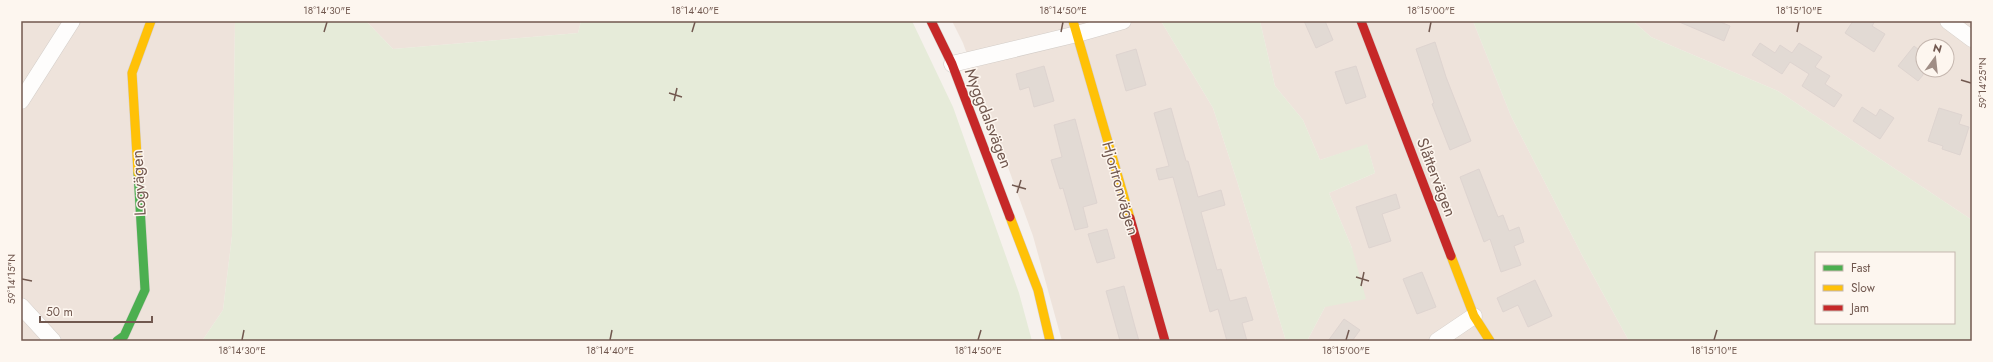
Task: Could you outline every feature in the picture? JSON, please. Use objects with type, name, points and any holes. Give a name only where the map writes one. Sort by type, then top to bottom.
[{"type":"street","points":[[21,101],[72,21]]},
{"type":"street","name":"Logvägen","points":[[117,341],[124,336],[145,290],[132,73],[151,21]]},
{"type":"street","name":"Myggdalsvägen","points":[[931,21],[952,64],[1038,290],[1050,341]]},
{"type":"street","points":[[952,64],[1075,28],[1123,21]]},
{"type":"street","name":"Slåttervägen","points":[[1361,21],[1474,316],[1490,341]]},
{"type":"street","points":[[1948,21],[1972,39]]},
{"type":"street","name":"Hjortronvägen","points":[[1075,28],[1165,341]]},
{"type":"street","points":[[21,306],[53,341]]},
{"type":"street","points":[[1437,341],[1474,316]]},
{"type":"shaded area","points":[[21,21],[235,21],[232,236],[223,310],[202,341],[21,341]]},
{"type":"shaded area","points":[[366,21],[581,21],[578,33],[393,49]]},
{"type":"shaded area","points":[[952,21],[1161,21],[1213,108],[1286,341],[1062,341],[1033,236],[963,43]]},
{"type":"shaded area","points":[[1260,21],[1473,21],[1511,116],[1583,257],[1629,341],[1307,341],[1325,307],[1352,248],[1329,193],[1375,173],[1367,145],[1320,160],[1303,120],[1275,86]]},
{"type":"shaded area","points":[[1633,21],[1972,21],[1972,220],[1778,91],[1651,37]]},
{"type":"green space","points":[[235,21],[366,21],[393,49],[578,33],[581,21],[912,21],[953,107],[1019,293],[1032,341],[202,341],[223,310],[232,236]]},
{"type":"green space","points":[[1161,21],[1260,21],[1275,86],[1303,120],[1320,160],[1367,144],[1375,173],[1329,193],[1352,248],[1366,299],[1325,307],[1307,341],[1286,341],[1213,108]]},
{"type":"green space","points":[[1473,21],[1633,21],[1651,37],[1778,91],[1972,220],[1972,341],[1629,341],[1583,257],[1511,116]]},
{"type":"building","points":[[1304,21],[1325,21],[1333,40],[1316,48]]},
{"type":"building","points":[[1677,21],[1718,21],[1730,26],[1724,41]]},
{"type":"building","points":[[1853,21],[1875,21],[1872,26],[1885,34],[1874,52],[1845,33]]},
{"type":"building","points":[[1435,42],[1446,77],[1471,141],[1450,150],[1432,104],[1434,103],[1416,49]]},
{"type":"building","points":[[1760,43],[1775,53],[1780,45],[1792,53],[1799,43],[1822,57],[1815,67],[1830,76],[1825,84],[1842,95],[1834,107],[1802,86],[1809,74],[1790,62],[1782,74],[1752,55]]},
{"type":"building","points":[[1914,46],[1915,47],[1915,78],[1920,78],[1918,81],[1898,66]]},
{"type":"building","points":[[1136,49],[1146,85],[1126,91],[1116,55]]},
{"type":"building","points":[[1044,66],[1054,101],[1034,107],[1029,87],[1020,90],[1016,74]]},
{"type":"building","points":[[1356,66],[1366,97],[1346,104],[1335,72]]},
{"type":"building","points":[[1862,107],[1876,116],[1880,109],[1894,118],[1880,139],[1853,121]]},
{"type":"building","points":[[1171,108],[1198,197],[1221,190],[1225,205],[1201,212],[1217,270],[1221,269],[1230,301],[1246,297],[1253,320],[1242,323],[1247,341],[1227,341],[1218,309],[1210,312],[1173,177],[1159,180],[1156,169],[1169,166],[1154,113]]},
{"type":"building","points":[[1939,108],[1962,115],[1959,124],[1969,127],[1960,155],[1942,149],[1943,146],[1928,141]]},
{"type":"building","points":[[1075,119],[1097,203],[1083,207],[1088,227],[1075,230],[1063,188],[1060,189],[1051,160],[1062,157],[1054,125]]},
{"type":"building","points":[[1479,169],[1498,217],[1503,215],[1509,231],[1519,227],[1524,242],[1514,246],[1521,265],[1501,272],[1490,239],[1484,242],[1460,177]]},
{"type":"building","points":[[1396,194],[1400,208],[1382,214],[1391,241],[1369,248],[1356,207]]},
{"type":"building","points":[[1107,229],[1115,258],[1097,263],[1088,234]]},
{"type":"building","points":[[1422,272],[1436,307],[1417,314],[1403,279]]},
{"type":"building","points":[[1535,280],[1552,316],[1528,327],[1518,305],[1503,312],[1497,298]]},
{"type":"building","points":[[1124,286],[1139,341],[1120,341],[1106,291]]},
{"type":"building","points":[[1344,319],[1360,330],[1352,341],[1328,341]]},
{"type":"traffic: fast","points":[[117,341],[124,336],[145,290],[138,173]]},
{"type":"traffic: slow","points":[[138,173],[132,73],[151,21]]},
{"type":"traffic: slow","points":[[1073,21],[1130,218]]},
{"type":"traffic: slow","points":[[1010,217],[1038,290],[1050,341]]},
{"type":"traffic: slow","points":[[1451,256],[1474,316],[1490,341]]},
{"type":"traffic: jam","points":[[931,21],[952,64],[1010,217]]},
{"type":"traffic: jam","points":[[1361,21],[1451,256]]},
{"type":"traffic: jam","points":[[1130,218],[1165,341]]}]
